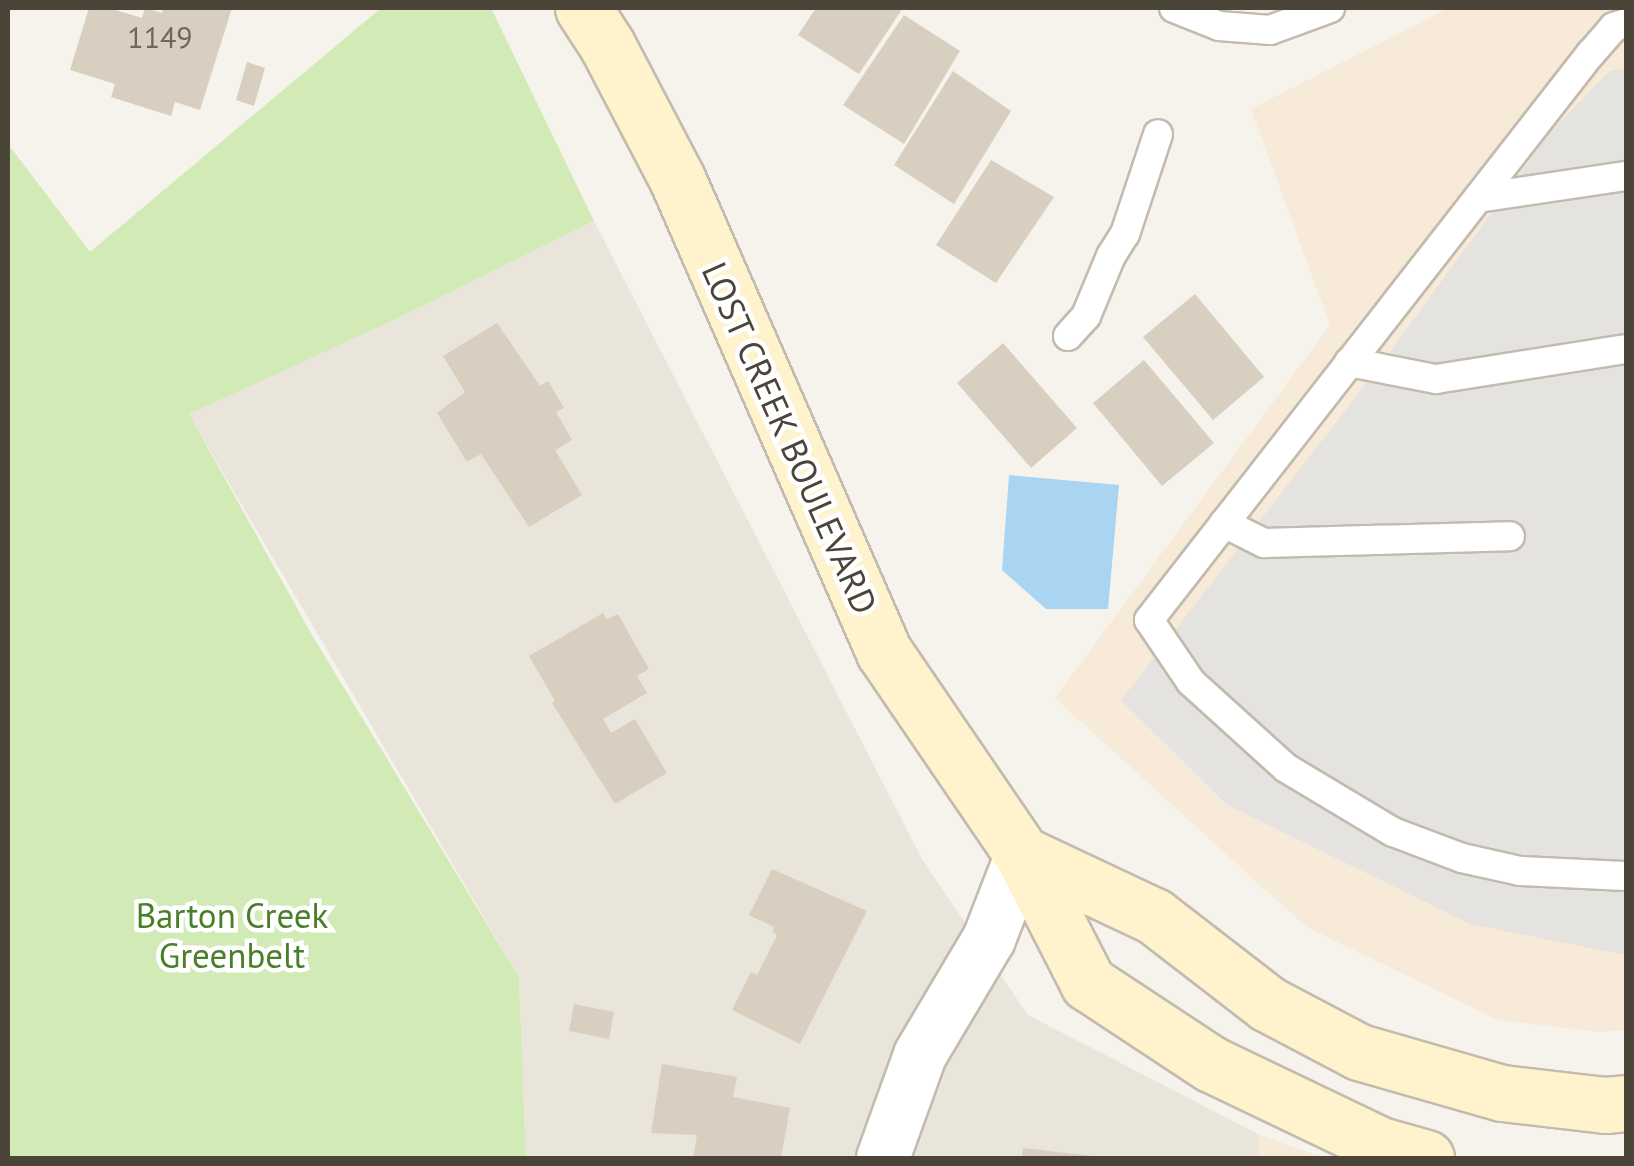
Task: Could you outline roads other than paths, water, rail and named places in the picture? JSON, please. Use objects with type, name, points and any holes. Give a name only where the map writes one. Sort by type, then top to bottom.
[{"type":"street","name":"LOST CREEK BOULEVARD","points":[[582,8],[608,45],[678,181],[884,652],[1022,854],[1088,983],[1210,1064],[1380,1145],[1426,1158]]},
{"type":"street","points":[[883,1158],[920,1055],[989,940],[1022,854],[1154,916],[1268,1004],[1359,1052],[1502,1093],[1605,1106],[1626,1103]]},
{"type":"lane","points":[[1174,8],[1219,26],[1270,30],[1330,8]]},
{"type":"lane","points":[[1626,22],[1614,27],[1591,53],[1149,620],[1191,682],[1262,748],[1286,768],[1393,832],[1462,858],[1520,871],[1626,876]]},
{"type":"lane","points":[[1068,336],[1086,316],[1111,256],[1126,234],[1158,134]]},
{"type":"lane","points":[[1478,198],[1626,176]]},
{"type":"lane","points":[[1349,362],[1436,380],[1626,349]]},
{"type":"lane","points":[[1224,523],[1264,543],[1510,536]]},
{"type":"water","points":[[1009,475],[1119,485],[1108,609],[1046,609],[1002,570]]},
{"type":"park label","name":"Barton Creek Greenbelt","points":[[232,935]]}]
